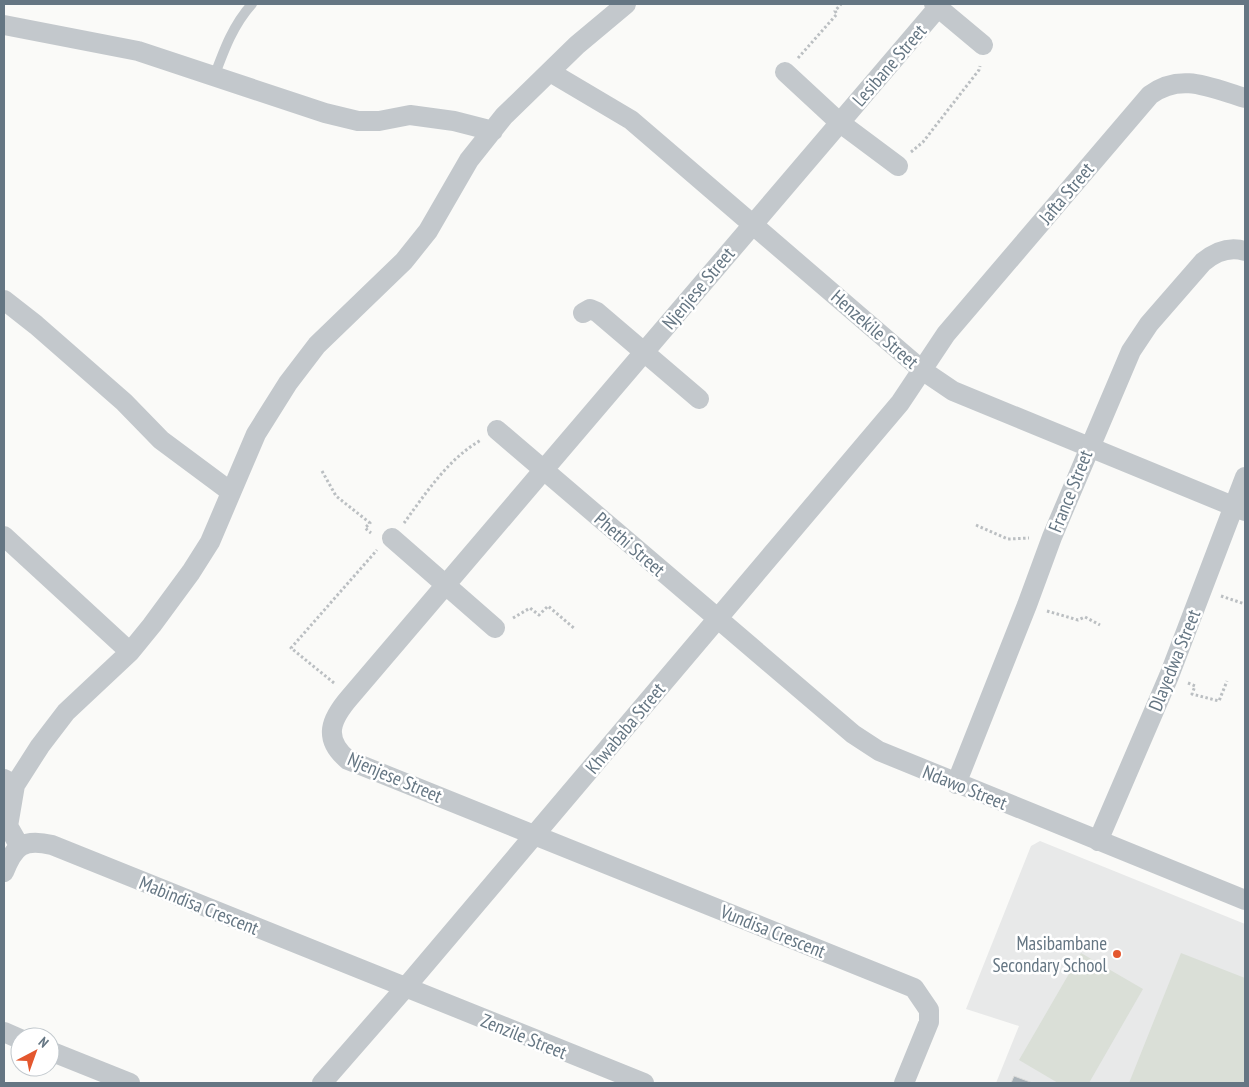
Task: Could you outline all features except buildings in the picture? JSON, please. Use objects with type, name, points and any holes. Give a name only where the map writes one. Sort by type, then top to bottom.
[{"type":"street","points":[[4,872],[11,854],[20,847],[8,826],[10,807],[9,782],[66,712],[130,652],[152,625],[210,542],[256,434],[288,383],[318,345],[404,261],[428,231],[469,160],[504,116],[577,45],[626,4]]},
{"type":"street","name":"Lesibane Street","points":[[752,224],[938,5],[983,45]]},
{"type":"street","points":[[4,25],[138,51],[325,114],[358,121],[379,121],[410,115],[454,121],[492,131]]},
{"type":"street","name":"Henzekile Street","points":[[550,72],[631,120],[922,370],[953,391],[1240,509]]},
{"type":"street","name":"Lesibane Street","points":[[785,72],[839,122],[898,166]]},
{"type":"street","name":"Jafta Street","points":[[922,370],[946,334],[1150,95],[1169,84],[1180,82],[1192,83],[1245,98]]},
{"type":"street","name":"Njenjese Street","points":[[534,835],[348,760],[335,746],[332,736],[334,718],[752,224]]},
{"type":"street","name":"France Street","points":[[956,784],[1027,605],[1052,536],[1135,343],[1202,262],[1211,255],[1222,251],[1231,249],[1245,251]]},
{"type":"street","points":[[4,300],[110,390],[161,440],[231,492]]},
{"type":"street","points":[[583,313],[590,309],[597,312],[699,399]]},
{"type":"street","name":"Khwababa Street","points":[[322,1083],[405,988],[900,403],[922,370]]},
{"type":"street","points":[[497,430],[543,469]]},
{"type":"street","name":"Phethi Street","points":[[543,469],[718,619]]},
{"type":"street","name":"Dlayedwa Street","points":[[1098,841],[1240,509],[1245,477]]},
{"type":"street","points":[[4,536],[130,652]]},
{"type":"street","points":[[388,541],[445,585],[495,628]]},
{"type":"street","name":"Ndawo Street","points":[[718,619],[853,734],[879,751],[956,784],[1245,900]]},
{"type":"street","name":"Vundisa Crescent","points":[[534,835],[914,988],[928,1010],[928,1022],[904,1083]]},
{"type":"street","name":"Mabindisa Crescent","points":[[20,847],[30,843],[52,845],[405,988]]},
{"type":"street","name":"Zenzile Street","points":[[405,988],[644,1083]]},
{"type":"street","points":[[60,1055],[130,1083]]},
{"type":"lane","points":[[214,77],[228,40],[242,15],[252,4]]},
{"type":"path","points":[[785,72],[837,14],[835,11],[841,4]]},
{"type":"path","points":[[898,166],[922,142],[979,70],[982,61],[983,45]]},
{"type":"path","points":[[350,697],[291,648],[388,541],[442,472],[474,444],[497,430]]},
{"type":"path","points":[[322,471],[336,496],[370,523],[365,528],[388,541]]},
{"type":"path","points":[[976,525],[1008,539],[1052,536]]},
{"type":"path","points":[[1027,605],[1078,620],[1085,617],[1100,625]]},
{"type":"path","points":[[495,628],[530,608],[540,615],[548,606],[575,630]]},
{"type":"path","points":[[1169,676],[1195,686],[1192,694],[1219,701],[1227,681]]},
{"type":"shaded area","name":"Masibambane Secondary School","points":[[1040,841],[1245,924],[1245,1083],[996,1083],[1019,1026],[966,1009],[1031,846]]},
{"type":"shaded area","points":[[1081,953],[1143,989],[1089,1083],[1058,1083],[1019,1060]]},
{"type":"shaded area","points":[[1181,953],[1245,978],[1245,1083],[1129,1083]]},
{"type":"place","name":"Masibambane Secondary School","points":[[1117,954]]}]
